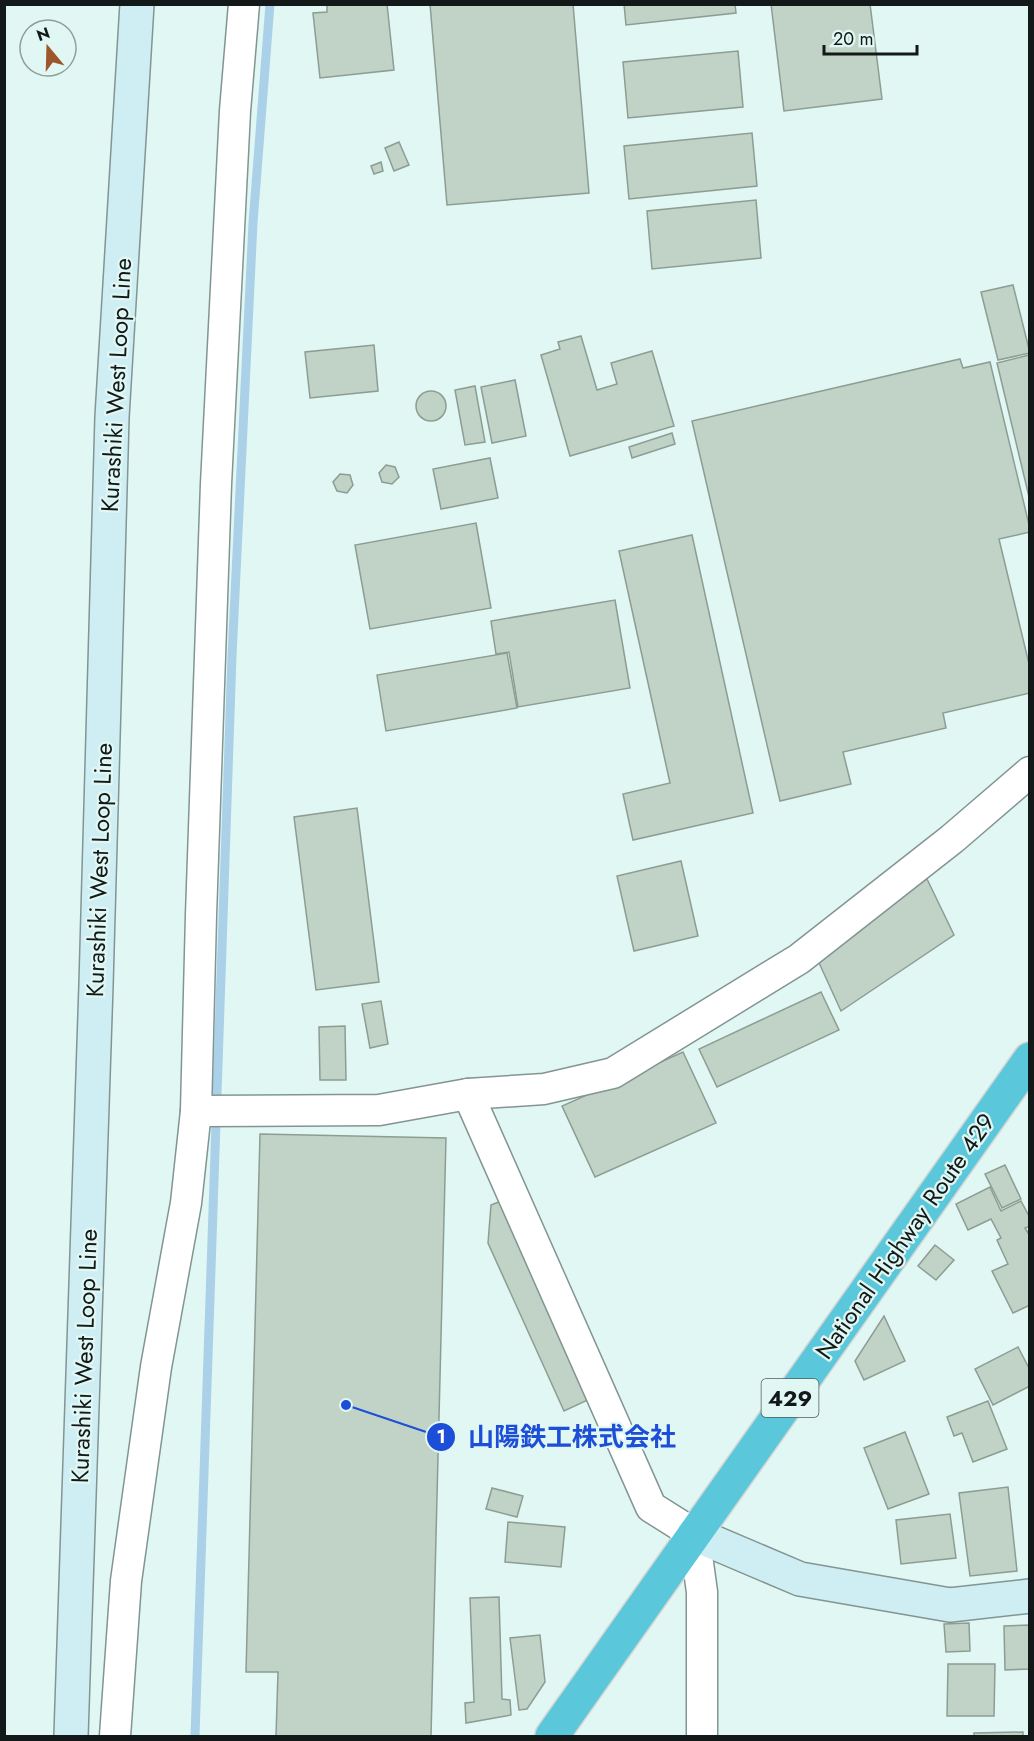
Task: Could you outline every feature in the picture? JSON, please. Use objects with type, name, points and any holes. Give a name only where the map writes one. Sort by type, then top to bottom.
[{"type":"highway","name":"National Highway Route 429","points":[[552,1737],[694,1534],[1027,1073]]},
{"type":"main road","name":"Kurashiki West Loop Line","points":[[70,1737],[96,985],[112,417],[137,4]]},
{"type":"main road","points":[[694,1534],[800,1579],[950,1605],[1029,1596]]},
{"type":"street","points":[[115,1737],[126,1581],[156,1367],[186,1203],[211,1111],[201,915],[216,484],[244,4]]},
{"type":"street","points":[[211,1111],[379,1110],[468,1094],[544,1089],[614,1073],[799,959],[952,839],[1029,772]]},
{"type":"street","points":[[468,1094],[651,1507],[694,1534],[702,1592],[702,1737]]},
{"type":"building","points":[[327,4],[387,4],[394,70],[320,78],[313,13],[327,12]]},
{"type":"building","points":[[430,4],[573,4],[589,193],[447,205]]},
{"type":"building","points":[[624,4],[735,4],[736,13],[626,25]]},
{"type":"building","points":[[771,4],[870,4],[882,99],[784,111]]},
{"type":"building","points":[[738,51],[743,107],[628,118],[623,62]]},
{"type":"building","points":[[752,133],[757,186],[629,199],[624,146]]},
{"type":"building","points":[[399,142],[409,165],[394,171],[385,148]]},
{"type":"building","points":[[381,162],[383,171],[374,174],[371,166]]},
{"type":"building","points":[[756,200],[761,258],[652,269],[647,211]]},
{"type":"building","points":[[1013,285],[1030,353],[998,360],[981,292]]},
{"type":"building","points":[[581,336],[597,390],[617,384],[611,363],[652,351],[674,426],[570,456],[541,355],[560,349],[558,342]]},
{"type":"building","points":[[374,345],[378,391],[310,398],[305,352]]},
{"type":"building","points":[[1030,355],[1030,501],[997,363]]},
{"type":"building","points":[[960,359],[963,368],[990,362],[1030,529],[1030,532],[999,539],[1030,668],[1030,693],[943,713],[946,728],[843,752],[851,784],[780,801],[692,421]]},
{"type":"building","points":[[515,380],[526,436],[492,443],[481,387]]},
{"type":"building","points":[[475,386],[485,442],[465,445],[455,390]]},
{"type":"building","points":[[431,391],[437,392],[445,400],[445,412],[437,420],[431,421],[425,420],[417,412],[416,406],[417,400],[425,392]]},
{"type":"building","points":[[672,433],[675,444],[632,458],[629,447]]},
{"type":"building","points":[[490,458],[498,498],[441,509],[433,469]]},
{"type":"building","points":[[386,465],[395,467],[399,477],[392,484],[382,482],[379,473]]},
{"type":"building","points":[[340,474],[350,475],[353,485],[347,493],[337,491],[333,482]]},
{"type":"building","points":[[476,523],[491,608],[370,629],[355,545]]},
{"type":"building","points":[[692,535],[753,813],[633,840],[623,794],[670,783],[619,551]]},
{"type":"building","points":[[615,600],[630,688],[518,707],[509,652],[496,654],[491,621]]},
{"type":"building","points":[[507,653],[517,708],[386,731],[377,675]]},
{"type":"building","points":[[357,808],[379,982],[316,990],[294,817]]},
{"type":"building","points":[[681,861],[698,936],[634,951],[617,876]]},
{"type":"building","points":[[927,879],[954,935],[841,1011],[815,954]]},
{"type":"building","points":[[821,992],[839,1030],[717,1087],[699,1049]]},
{"type":"building","points":[[381,1001],[388,1044],[370,1048],[362,1004]]},
{"type":"building","points":[[345,1026],[346,1080],[320,1080],[319,1027]]},
{"type":"building","points":[[683,1052],[716,1123],[595,1177],[562,1106]]},
{"type":"building","points":[[260,1134],[446,1138],[431,1736],[276,1736],[278,1672],[246,1672]]},
{"type":"building","points":[[1005,1165],[1021,1199],[1002,1208],[985,1174]]},
{"type":"building","points":[[990,1187],[1001,1211],[1021,1201],[1030,1218],[1030,1226],[1025,1228],[1030,1236],[1030,1305],[1013,1313],[992,1271],[1008,1264],[997,1240],[1001,1238],[991,1219],[968,1230],[956,1204]]},
{"type":"building","points":[[501,1201],[590,1399],[564,1411],[488,1243],[491,1205]]},
{"type":"building","points":[[935,1245],[954,1260],[936,1280],[918,1266]]},
{"type":"building","points":[[884,1316],[905,1361],[864,1380],[855,1361]]},
{"type":"building","points":[[1018,1347],[1030,1370],[1030,1386],[993,1405],[975,1369]]},
{"type":"building","points":[[988,1401],[1007,1449],[973,1462],[962,1433],[954,1436],[947,1417]]},
{"type":"building","points":[[905,1432],[929,1494],[888,1509],[864,1448]]},
{"type":"building","points":[[1008,1487],[1017,1571],[970,1576],[959,1493]]},
{"type":"building","points":[[492,1488],[523,1496],[517,1517],[486,1509]]},
{"type":"building","points":[[950,1514],[956,1558],[901,1564],[896,1520]]},
{"type":"building","points":[[508,1522],[565,1527],[561,1567],[505,1562]]},
{"type":"building","points":[[499,1597],[502,1699],[510,1700],[511,1715],[466,1723],[465,1703],[474,1702],[470,1598]]},
{"type":"building","points":[[969,1623],[970,1651],[946,1652],[944,1624]]},
{"type":"building","points":[[1030,1625],[1030,1669],[1005,1670],[1004,1626]]},
{"type":"building","points":[[540,1635],[545,1682],[527,1709],[519,1710],[510,1638]]},
{"type":"building","points":[[948,1664],[995,1664],[994,1716],[947,1716]]},
{"type":"building","points":[[1023,1732],[1023,1736],[974,1736],[974,1733]]},
{"type":"waterway","points":[[195,1736],[232,656],[253,223],[270,4]]},
{"type":"place","name":"山陽鉄工株式会社","points":[[346,1405]]}]
